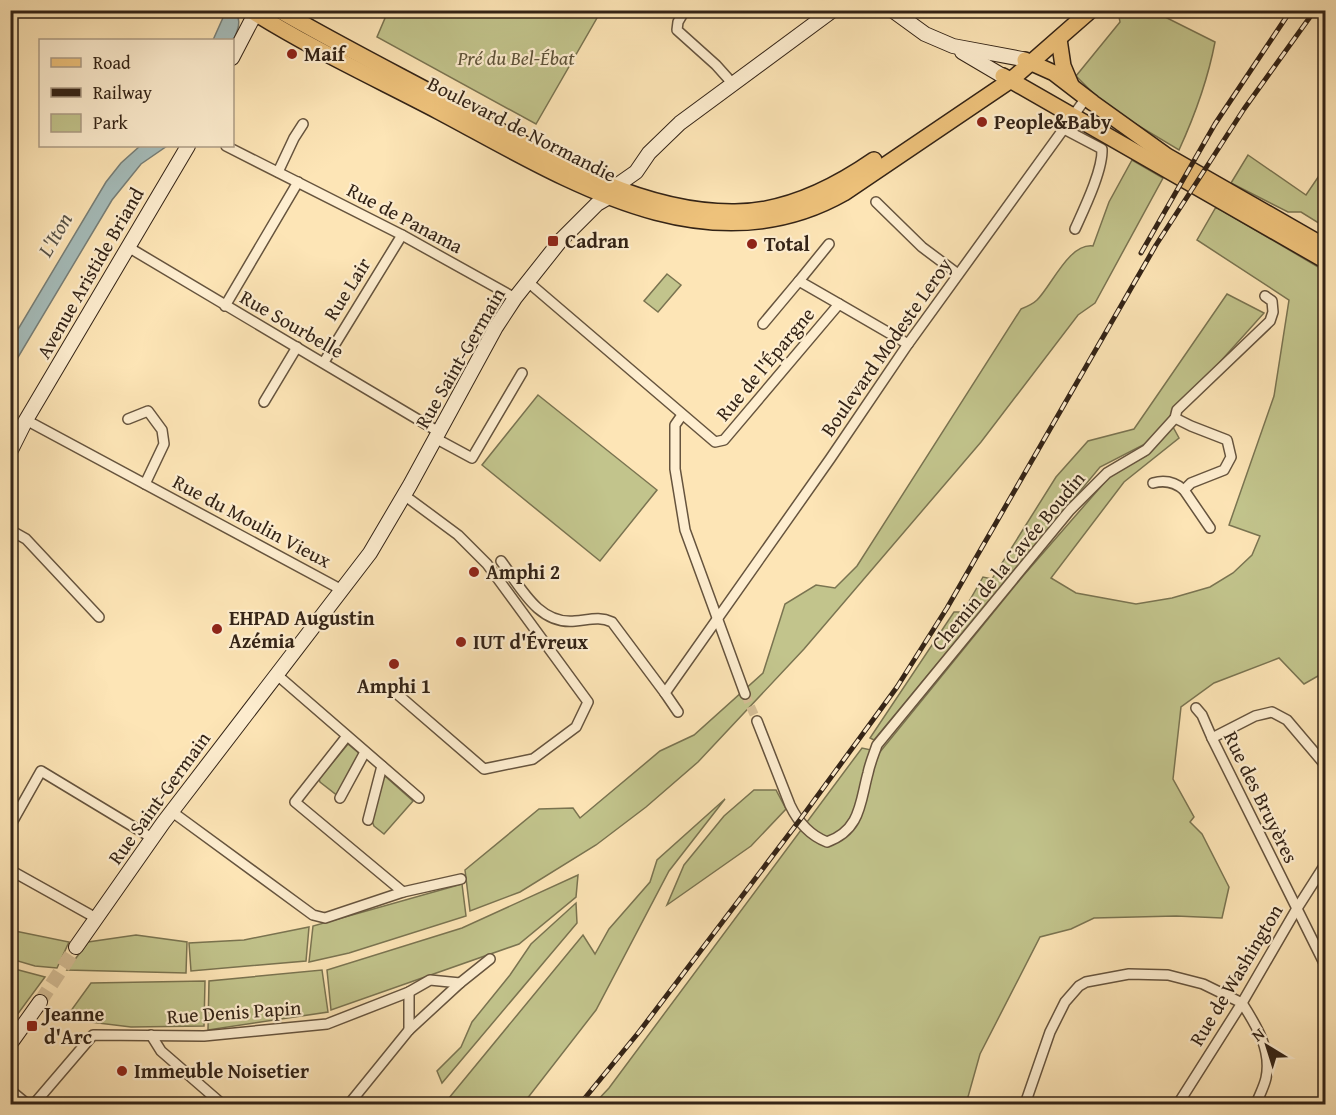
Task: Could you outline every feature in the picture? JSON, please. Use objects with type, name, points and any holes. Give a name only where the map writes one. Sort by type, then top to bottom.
[{"type":"main road","name":"Boulevard de Normandie","points":[[279,10],[587,176],[612,192]]},
{"type":"main road","points":[[978,97],[1010,90],[1012,81],[1027,61],[1078,10]]},
{"type":"main road","points":[[1027,61],[1059,39],[1091,10]]},
{"type":"main road","name":"Boulevard de Normandie","points":[[254,12],[576,183],[701,210],[733,212],[769,209],[809,198],[841,182],[978,97]]},
{"type":"main road","points":[[1059,39],[1064,66],[1071,85]]},
{"type":"main road","points":[[1027,61],[1054,73],[1167,156],[1326,246]]},
{"type":"main road","points":[[978,97],[1012,81]]},
{"type":"main road","points":[[1012,81],[1326,261]]},
{"type":"street","points":[[685,10],[678,22],[677,30],[716,65],[733,84]]},
{"type":"street","name":"Rue Saint-Germain","points":[[76,947],[171,812],[370,553],[437,435],[478,356],[515,298],[561,240],[597,204],[636,172],[649,153],[680,123],[833,10]]},
{"type":"street","points":[[892,10],[925,34],[952,46],[1012,81]]},
{"type":"street","points":[[234,54],[254,12]]},
{"type":"street","points":[[952,46],[1027,61]]},
{"type":"street","name":"Boulevard Modeste Leroy","points":[[665,693],[843,441],[908,344],[1086,98]]},
{"type":"street","points":[[278,172],[303,124]]},
{"type":"street","points":[[1064,129],[1102,149],[1102,158],[1094,184],[1075,229]]},
{"type":"street","name":"Avenue Aristide Briand","points":[[10,452],[26,420],[187,147]]},
{"type":"street","name":"Rue de Panama","points":[[228,147],[402,235],[515,298]]},
{"type":"street","points":[[225,306],[298,182]]},
{"type":"street","points":[[876,202],[922,247],[958,274]]},
{"type":"street","name":"Rue Lair","points":[[324,362],[402,235]]},
{"type":"street","name":"Rue de l'Épargne","points":[[763,324],[829,244]]},
{"type":"street","name":"Rue Sourbelle","points":[[128,247],[324,362],[472,458],[522,373]]},
{"type":"street","points":[[799,281],[840,304]]},
{"type":"street","points":[[528,282],[682,415],[675,425],[676,485],[685,530],[745,694]]},
{"type":"street","name":"Chemin de la Cavée Boudin","points":[[756,721],[793,812],[804,828],[827,842],[838,838],[855,821],[877,746],[1070,510],[1107,473],[1146,450],[1175,418],[1177,410],[1270,321],[1273,312],[1272,301],[1265,296]]},
{"type":"street","name":"Rue de l'Épargne","points":[[682,415],[715,442],[724,440],[840,304],[908,344]]},
{"type":"street","points":[[264,402],[297,347]]},
{"type":"street","name":"Rue du Moulin Vieux","points":[[128,419],[148,411],[162,430],[164,444],[145,484]]},
{"type":"street","points":[[1175,418],[1227,440],[1231,457],[1224,470],[1191,483],[1184,490]]},
{"type":"street","name":"Rue du Moulin Vieux","points":[[26,420],[342,590]]},
{"type":"street","points":[[1153,483],[1170,482],[1184,490],[1210,528]]},
{"type":"street","points":[[396,693],[484,769],[533,759],[576,727],[588,702],[487,564],[458,536],[404,495]]},
{"type":"street","points":[[10,530],[26,539],[99,617]]},
{"type":"street","points":[[501,561],[537,609],[550,617],[572,622],[602,617],[612,622],[678,712]]},
{"type":"street","points":[[276,674],[419,798]]},
{"type":"street","name":"Rue des Bruyères","points":[[1196,708],[1202,715],[1326,967]]},
{"type":"street","points":[[1212,738],[1255,716],[1272,712],[1287,720],[1326,766]]},
{"type":"street","points":[[347,736],[295,802],[403,892]]},
{"type":"street","points":[[340,798],[365,752]]},
{"type":"street","points":[[368,820],[382,766]]},
{"type":"street","points":[[10,826],[41,771],[152,838]]},
{"type":"street","points":[[171,812],[313,915],[325,918],[403,892],[461,879]]},
{"type":"street","name":"Rue de Washington","points":[[1178,1104],[1326,863]]},
{"type":"street","points":[[10,870],[96,918]]},
{"type":"street","points":[[349,1104],[409,1030],[490,958]]},
{"type":"street","points":[[1025,1104],[1050,1032],[1065,1002],[1079,986],[1086,982],[1129,974],[1168,975],[1203,984],[1242,1003],[1261,1032],[1267,1059],[1266,1077],[1256,1104]]},
{"type":"street","name":"Rue Denis Papin","points":[[34,1104],[93,1035],[204,1036],[327,1024],[409,992],[430,980],[460,983]]},
{"type":"street","points":[[409,992],[409,1030]]},
{"type":"street","points":[[10,1044],[40,1002]]},
{"type":"street","points":[[151,1035],[161,1051],[222,1104]]},
{"type":"street","points":[[10,1090],[27,1104]]},
{"type":"green space","name":"Pré du Bel-Ébat","points":[[388,10],[601,11],[536,124],[377,37]]},
{"type":"green space","points":[[1118,11],[1155,11],[1215,42],[1200,97],[1179,150],[1107,107],[1076,76],[1120,22]]},
{"type":"green space","points":[[1248,155],[1306,195],[1325,167],[1325,227],[1301,212],[1288,212],[1231,183]]},
{"type":"green space","points":[[1132,160],[1163,178],[1095,303],[1078,315],[981,442],[804,649],[698,762],[646,807],[596,845],[520,892],[470,911],[465,870],[539,809],[573,808],[580,818],[660,751],[694,735],[763,673],[785,604],[816,585],[835,588],[857,566],[1021,309],[1037,300],[1076,251],[1093,246],[1109,202]]},
{"type":"green space","points":[[1216,207],[1325,271],[1325,672],[1304,684],[1279,658],[1214,683],[1181,707],[1173,779],[1194,817],[1190,822],[1202,834],[1229,887],[1222,918],[1176,916],[1094,918],[1071,929],[1040,937],[980,1054],[966,1104],[594,1104],[609,1088],[862,748],[880,752],[1023,576],[1111,475],[1146,456],[1173,427],[1179,438],[1124,482],[1051,578],[1076,593],[1136,604],[1172,598],[1210,587],[1233,573],[1252,555],[1260,536],[1229,525],[1274,396],[1289,300],[1197,240]]},
{"type":"green space","points":[[667,274],[681,285],[658,312],[644,301]]},
{"type":"green space","points":[[1227,294],[1264,313],[1147,443],[1100,467],[874,740],[870,738],[954,612],[963,612],[983,577],[992,579],[1056,477],[1088,441],[1134,429]]},
{"type":"green space","points":[[538,395],[657,490],[600,561],[482,465]]},
{"type":"green space","points":[[348,744],[361,755],[338,796],[319,779]]},
{"type":"green space","points":[[383,777],[386,777],[413,801],[384,834],[374,826],[372,821]]},
{"type":"green space","points":[[754,790],[776,790],[786,809],[751,846],[667,905],[684,865],[724,816]]},
{"type":"green space","points":[[725,799],[669,871],[596,1010],[523,1104],[444,1104],[583,935],[595,954],[609,929],[650,882],[657,860]]},
{"type":"green space","points":[[578,875],[576,897],[519,944],[331,1010],[327,970],[462,928]]},
{"type":"green space","points":[[462,884],[466,916],[349,953],[309,962],[313,926]]},
{"type":"green space","points":[[576,903],[577,923],[442,1083],[437,1071],[461,1047],[472,1022],[510,975],[531,944]]},
{"type":"green space","points":[[309,927],[306,961],[191,971],[189,943],[244,940]]},
{"type":"green space","points":[[10,930],[69,942],[57,968],[35,966],[11,959]]},
{"type":"green space","points":[[136,935],[187,942],[186,973],[67,970],[88,942]]},
{"type":"green space","points":[[11,968],[45,977],[17,1015],[11,1014]]},
{"type":"green space","points":[[322,970],[328,1012],[208,1030],[209,981]]},
{"type":"green space","points":[[205,981],[204,1026],[131,1027],[65,1019],[91,983]]},
{"type":"water","points":[[226,11],[235,11],[239,22],[234,39],[213,39]]},
{"type":"water","points":[[139,147],[166,147],[141,164],[112,200],[11,369],[11,341],[106,182],[121,163]]},
{"type":"tunnel","points":[[745,694],[757,721]]},
{"type":"tunnel","points":[[40,1002],[76,947]]},
{"type":"railway","points":[[1141,253],[1215,124],[1291,10]]},
{"type":"railway","points":[[580,1104],[639,1032],[897,687],[947,608],[1156,245],[1244,109],[1315,10]]},
{"type":"place","name":"Maif","points":[[292,54]]},
{"type":"place","name":"People&Baby","points":[[982,122]]},
{"type":"place","name":"Cadran","points":[[553,241]]},
{"type":"place","name":"Total","points":[[752,244]]},
{"type":"place","name":"Amphi 2","points":[[474,572]]},
{"type":"place","name":"EHPAD Augustin Azémia","points":[[217,629]]},
{"type":"place","name":"IUT d'Évreux","points":[[461,642]]},
{"type":"place","name":"Amphi 1","points":[[394,664]]},
{"type":"place","name":"Jeanne d'Arc","points":[[32,1026]]},
{"type":"place","name":"Immeuble Noisetier","points":[[122,1071]]},
{"type":"water label","name":"L'Iton","points":[[55,235]]}]
